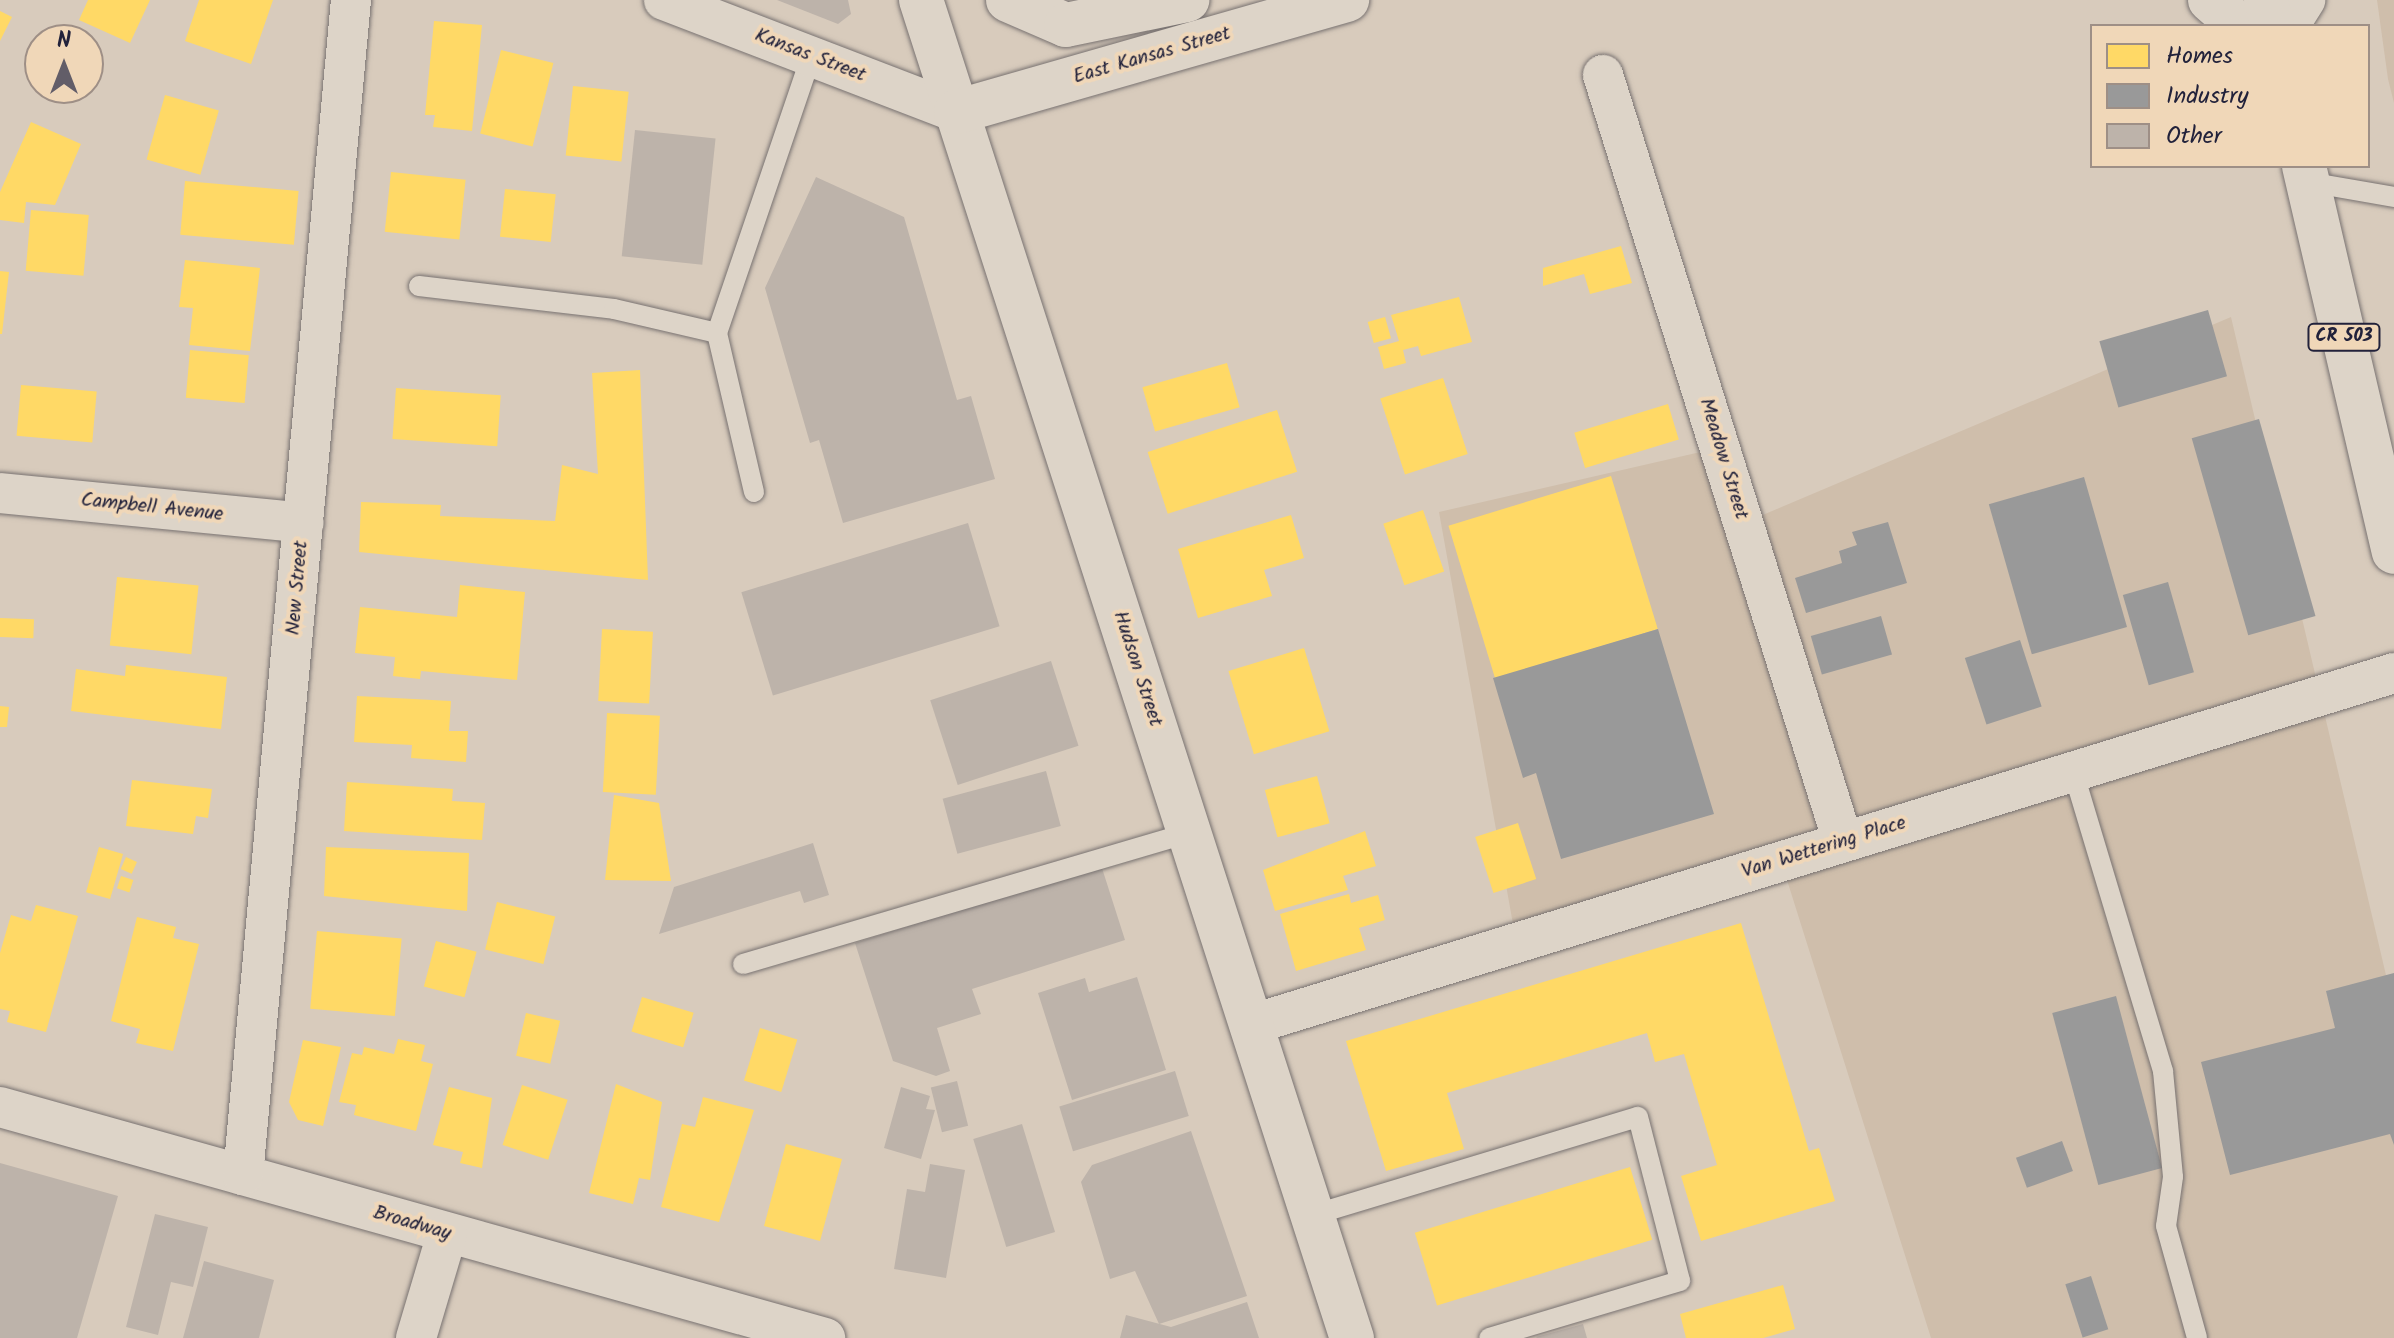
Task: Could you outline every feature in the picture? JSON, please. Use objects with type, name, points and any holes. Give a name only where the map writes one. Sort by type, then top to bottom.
[{"type":"main road","name":"Hudson Street","points":[[921,0],[1352,1338]]},
{"type":"main road","points":[[1008,0],[1066,25],[1187,0]]},
{"type":"main road","name":"East Kansas Street","points":[[956,112],[1347,0]]},
{"type":"main road","points":[[2210,0],[2238,24]]},
{"type":"main road","points":[[2266,0],[2272,24]]},
{"type":"main road","name":"CR 503","points":[[2306,174],[2394,552]]},
{"type":"street","name":"New Street","points":[[243,1175],[351,0]]},
{"type":"street","name":"Kansas Street","points":[[664,0],[956,112]]},
{"type":"street","points":[[2290,24],[2305,0]]},
{"type":"street","name":"Meadow Street","points":[[1603,75],[1843,842]]},
{"type":"street","name":"Campbell Avenue","points":[[0,493],[304,523]]},
{"type":"street","name":"Van Wettering Place","points":[[1253,1024],[2394,673]]},
{"type":"street","name":"Broadway","points":[[0,1107],[825,1338]]},
{"type":"street","points":[[416,1338],[447,1234]]},
{"type":"lane","points":[[754,492],[717,333],[811,57]]},
{"type":"lane","points":[[2306,174],[2394,197]]},
{"type":"lane","points":[[419,286],[614,309],[717,333]]},
{"type":"lane","points":[[2073,771],[2163,1071],[2173,1177],[2166,1226],[2197,1338]]},
{"type":"lane","points":[[743,964],[1191,832]]},
{"type":"lane","points":[[1313,1215],[1638,1117],[1680,1281],[1489,1338]]},
{"type":"shaded area","points":[[2377,0],[2394,0],[2394,103],[2388,79]]},
{"type":"shaded area","points":[[2231,317],[2394,1009],[2394,1338],[1931,1338],[1787,880],[1520,963],[1439,512],[1718,448],[1739,525]]},
{"type":"building: Homes","points":[[88,0],[150,0],[130,43],[104,31],[104,24],[88,24],[79,20]]},
{"type":"building: Homes","points":[[199,0],[273,0],[251,64],[185,41]]},
{"type":"building: Homes","points":[[0,11],[12,17],[0,41]]},
{"type":"building: Homes","points":[[434,21],[482,25],[472,131],[433,127],[435,115],[425,115]]},
{"type":"building: Homes","points":[[501,50],[553,63],[533,147],[480,133]]},
{"type":"building: Homes","points":[[573,86],[629,92],[621,161],[566,156]]},
{"type":"building: Homes","points":[[165,95],[219,110],[200,175],[147,159]]},
{"type":"building: Homes","points":[[31,122],[81,144],[55,205],[26,202],[24,223],[0,220],[0,192]]},
{"type":"building: Homes","points":[[391,172],[466,180],[459,240],[385,232]]},
{"type":"building: Homes","points":[[185,181],[299,191],[294,245],[180,235]]},
{"type":"building: Homes","points":[[505,189],[556,194],[551,242],[500,237]]},
{"type":"building: Homes","points":[[31,210],[89,215],[83,276],[26,271]]},
{"type":"building: Homes","points":[[1621,246],[1632,283],[1590,294],[1584,274],[1543,286],[1543,268]]},
{"type":"building: Homes","points":[[185,260],[260,268],[250,351],[189,345],[193,308],[179,307]]},
{"type":"building: Homes","points":[[0,271],[9,272],[2,334],[0,334]]},
{"type":"building: Homes","points":[[1459,297],[1472,342],[1421,356],[1418,346],[1403,350],[1406,363],[1384,369],[1378,347],[1399,341],[1391,315]]},
{"type":"building: Homes","points":[[1385,317],[1391,338],[1374,343],[1368,322]]},
{"type":"building: Homes","points":[[190,350],[249,355],[245,403],[186,398]]},
{"type":"building: Homes","points":[[1227,363],[1240,407],[1155,431],[1142,387]]},
{"type":"building: Homes","points":[[640,370],[648,580],[359,552],[361,502],[441,505],[440,516],[555,521],[562,465],[598,474],[592,373]]},
{"type":"building: Homes","points":[[1443,378],[1468,454],[1405,474],[1380,398]]},
{"type":"building: Homes","points":[[21,385],[97,392],[92,442],[17,436]]},
{"type":"building: Homes","points":[[396,388],[501,395],[497,446],[392,439]]},
{"type":"building: Homes","points":[[1668,404],[1679,439],[1585,468],[1574,433]]},
{"type":"building: Homes","points":[[1277,410],[1297,472],[1168,514],[1148,452]]},
{"type":"building: Homes","points":[[1611,476],[1658,629],[1495,679],[1448,526]]},
{"type":"building: Homes","points":[[1423,510],[1444,571],[1404,585],[1383,524]]},
{"type":"building: Homes","points":[[1291,515],[1304,558],[1264,570],[1272,596],[1198,618],[1178,549]]},
{"type":"building: Homes","points":[[117,577],[199,586],[191,654],[110,646]]},
{"type":"building: Homes","points":[[460,585],[525,592],[517,680],[421,671],[420,679],[393,676],[395,657],[355,653],[360,607],[457,617]]},
{"type":"building: Homes","points":[[0,618],[34,619],[33,638],[0,637]]},
{"type":"building: Homes","points":[[602,629],[653,632],[649,704],[598,701]]},
{"type":"building: Homes","points":[[1304,648],[1329,731],[1254,754],[1228,671]]},
{"type":"building: Homes","points":[[126,665],[227,677],[221,729],[71,711],[76,669],[125,676]]},
{"type":"building: Homes","points":[[357,696],[451,701],[449,731],[468,731],[466,762],[411,758],[412,745],[354,742]]},
{"type":"building: Homes","points":[[0,706],[9,707],[7,727],[0,727]]},
{"type":"building: Homes","points":[[607,713],[660,716],[656,795],[603,792]]},
{"type":"building: Homes","points":[[1317,776],[1330,823],[1278,837],[1265,790]]},
{"type":"building: Homes","points":[[132,780],[212,789],[208,818],[196,816],[193,834],[126,826]]},
{"type":"building: Homes","points":[[347,782],[453,789],[452,801],[485,803],[482,840],[344,831]]},
{"type":"building: Homes","points":[[614,795],[659,803],[671,881],[605,880]]},
{"type":"building: Homes","points":[[1518,823],[1536,879],[1493,893],[1475,837]]},
{"type":"building: Homes","points":[[1365,831],[1376,866],[1343,876],[1348,890],[1275,911],[1263,870]]},
{"type":"building: Homes","points":[[99,847],[123,854],[110,899],[86,892]]},
{"type":"building: Homes","points":[[326,847],[469,853],[467,911],[324,896]]},
{"type":"building: Homes","points":[[126,857],[137,862],[132,874],[121,869]]},
{"type":"building: Homes","points":[[121,876],[133,880],[129,892],[117,888]]},
{"type":"building: Homes","points":[[1349,894],[1351,903],[1378,895],[1385,920],[1359,928],[1366,950],[1296,971],[1280,914]]},
{"type":"building: Homes","points":[[497,902],[555,917],[543,964],[485,950]]},
{"type":"building: Homes","points":[[36,905],[78,916],[46,1032],[7,1022],[10,1011],[0,1009],[0,953],[11,915],[31,921]]},
{"type":"building: Homes","points":[[137,917],[176,927],[173,938],[199,944],[173,1051],[136,1043],[140,1029],[111,1021]]},
{"type":"building: Homes","points":[[1741,923],[1809,1151],[1819,1148],[1835,1201],[1701,1241],[1681,1176],[1717,1165],[1684,1054],[1655,1062],[1647,1033],[1447,1093],[1464,1149],[1386,1171],[1346,1041]]},
{"type":"building: Homes","points":[[317,931],[402,938],[395,1016],[310,1009]]},
{"type":"building: Homes","points":[[436,941],[477,952],[464,997],[424,986]]},
{"type":"building: Homes","points":[[642,997],[694,1013],[683,1047],[631,1031]]},
{"type":"building: Homes","points":[[526,1013],[560,1021],[550,1064],[516,1056]]},
{"type":"building: Homes","points":[[760,1028],[797,1039],[781,1092],[744,1081]]},
{"type":"building: Homes","points":[[398,1039],[425,1045],[421,1061],[433,1064],[416,1131],[354,1115],[356,1105],[339,1102],[352,1053],[362,1055],[364,1047],[394,1054]]},
{"type":"building: Homes","points":[[303,1040],[341,1047],[323,1126],[298,1120],[289,1102]]},
{"type":"building: Homes","points":[[616,1084],[662,1102],[650,1180],[639,1178],[633,1204],[589,1193]]},
{"type":"building: Homes","points":[[522,1085],[568,1100],[548,1160],[503,1145]]},
{"type":"building: Homes","points":[[449,1087],[492,1098],[482,1168],[460,1163],[463,1152],[433,1145]]},
{"type":"building: Homes","points":[[703,1097],[754,1110],[719,1222],[661,1207],[682,1124],[695,1127]]},
{"type":"building: Homes","points":[[786,1144],[842,1159],[820,1241],[764,1226]]},
{"type":"building: Homes","points":[[1630,1167],[1652,1240],[1437,1305],[1415,1233]]},
{"type":"building: Homes","points":[[1783,1285],[1795,1329],[1763,1338],[1686,1338],[1680,1314]]},
{"type":"building: Industry","points":[[2208,310],[2227,376],[2118,407],[2099,341]]},
{"type":"building: Industry","points":[[2259,419],[2316,616],[2248,635],[2192,438]]},
{"type":"building: Industry","points":[[2084,477],[2127,627],[2032,654],[1989,504]]},
{"type":"building: Industry","points":[[1888,522],[1907,583],[1806,613],[1795,578],[1842,563],[1839,551],[1857,545],[1852,532]]},
{"type":"building: Industry","points":[[2168,582],[2194,672],[2149,685],[2123,595]]},
{"type":"building: Industry","points":[[1881,616],[1892,654],[1822,675],[1811,636]]},
{"type":"building: Industry","points":[[1658,629],[1714,814],[1561,859],[1536,773],[1523,778],[1493,678]]},
{"type":"building: Industry","points":[[2020,640],[2042,707],[1986,724],[1965,658]]},
{"type":"building: Industry","points":[[2394,973],[2394,1145],[2390,1134],[2230,1175],[2201,1062],[2335,1028],[2326,991]]},
{"type":"building: Industry","points":[[2116,996],[2162,1168],[2098,1185],[2052,1013]]},
{"type":"building: Industry","points":[[2062,1141],[2073,1171],[2027,1188],[2016,1158]]},
{"type":"building: Industry","points":[[2091,1276],[2108,1329],[2083,1338],[2065,1284]]},
{"type":"building: Other","points":[[777,0],[848,0],[851,14],[838,24]]},
{"type":"building: Other","points":[[635,130],[716,138],[702,265],[622,256]]},
{"type":"building: Other","points":[[816,177],[904,217],[957,400],[971,396],[995,479],[843,523],[819,440],[810,443],[765,288]]},
{"type":"building: Other","points":[[968,523],[1000,626],[773,696],[741,592]]},
{"type":"building: Other","points":[[1051,661],[1079,746],[958,785],[930,700]]},
{"type":"building: Other","points":[[1046,771],[1061,826],[957,854],[943,799]]},
{"type":"building: Other","points":[[813,843],[829,895],[804,903],[800,891],[659,934],[674,887]]},
{"type":"building: Other","points":[[1101,865],[1125,940],[972,989],[981,1014],[937,1028],[950,1071],[936,1076],[893,1061],[855,943]]},
{"type":"building: Other","points":[[1137,977],[1166,1070],[1072,1100],[1038,993],[1085,978],[1089,992]]},
{"type":"building: Other","points":[[1175,1071],[1189,1116],[1073,1151],[1059,1106]]},
{"type":"building: Other","points":[[957,1081],[968,1126],[942,1132],[931,1088]]},
{"type":"building: Other","points":[[901,1087],[930,1096],[926,1109],[935,1110],[921,1159],[884,1148]]},
{"type":"building: Other","points":[[1022,1124],[1055,1232],[1006,1247],[973,1139]]},
{"type":"building: Other","points":[[1191,1131],[1247,1296],[1159,1324],[1135,1271],[1110,1279],[1081,1182],[1092,1165]]},
{"type":"building: Other","points":[[0,1163],[118,1196],[77,1338],[0,1338]]},
{"type":"building: Other","points":[[930,1164],[965,1170],[946,1278],[894,1269],[907,1189],[925,1192]]},
{"type":"building: Other","points":[[155,1214],[208,1227],[193,1287],[171,1282],[158,1335],[126,1327]]},
{"type":"building: Other","points":[[204,1261],[274,1280],[259,1338],[183,1338]]},
{"type":"building: Other","points":[[1247,1302],[1259,1338],[1120,1338],[1126,1315],[1171,1327]]},
{"type":"building: Other","points":[[1583,1324],[1587,1338],[1536,1337]]}]
